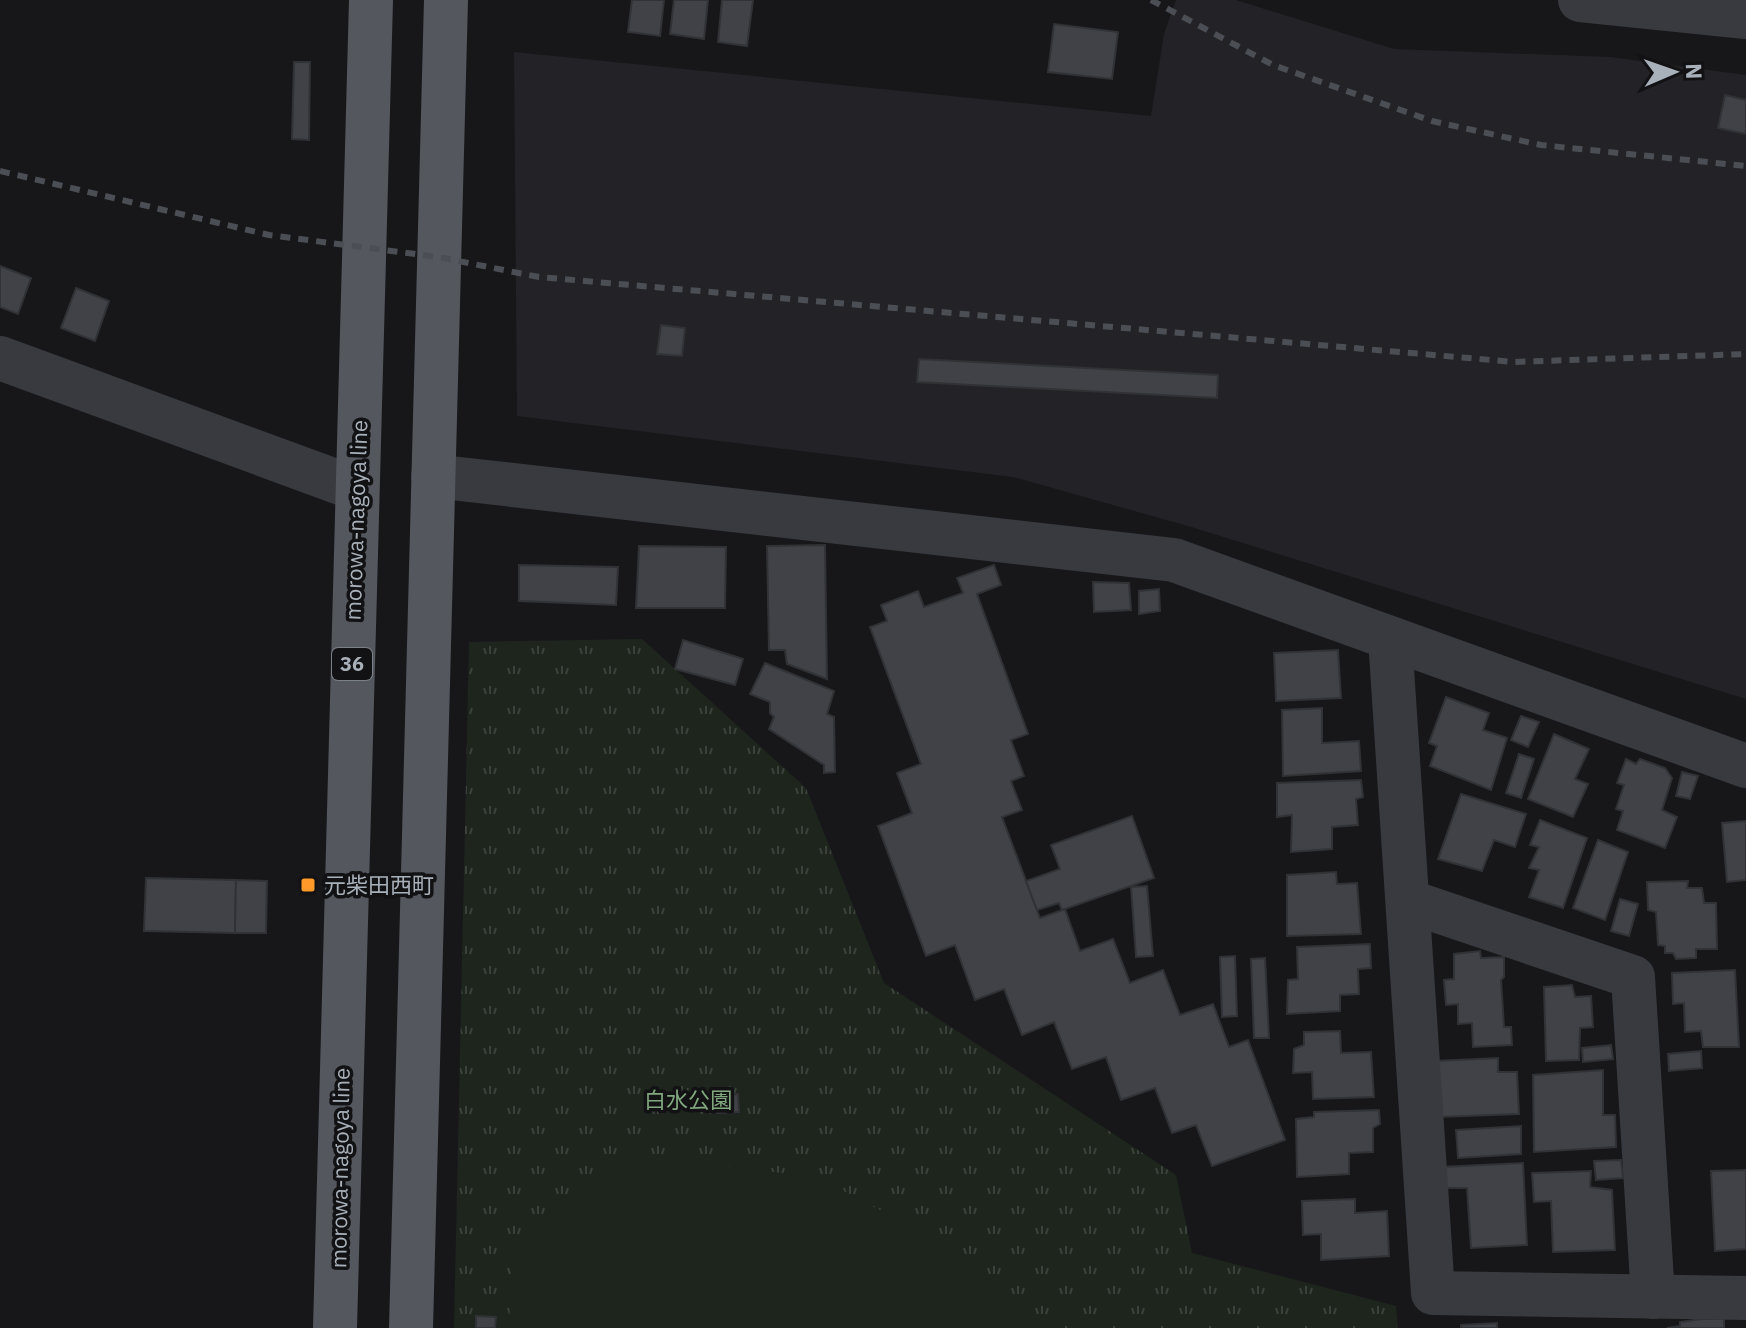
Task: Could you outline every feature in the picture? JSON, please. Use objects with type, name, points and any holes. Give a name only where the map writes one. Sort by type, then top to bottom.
[{"type":"main road","name":"morowa-nagoya line","points":[[335,1328],[371,0]]},
{"type":"main road","points":[[411,1328],[446,0]]},
{"type":"street","points":[[1580,0],[1746,17]]},
{"type":"street","points":[[0,358],[357,489]]},
{"type":"street","points":[[433,476],[1174,560],[1746,766]]},
{"type":"street","points":[[1390,638],[1433,1293],[1746,1298]]},
{"type":"street","points":[[1408,901],[1633,977],[1653,1297]]},
{"type":"shaded area","points":[[1176,0],[1236,0],[1394,49],[1610,57],[1746,75],[1746,699],[1188,526],[1013,477],[517,416],[514,52],[1151,116],[1164,34]]},
{"type":"green space","name":"白水公園","points":[[642,639],[806,788],[884,983],[1176,1175],[1192,1253],[1396,1306],[1398,1328],[454,1328],[469,642]]},
{"type":"green space","points":[[624,1161],[690,1161],[819,1178],[971,1258],[1033,1328],[509,1328],[512,1261],[555,1202]]},
{"type":"building","points":[[632,0],[664,0],[660,36],[628,32]]},
{"type":"building","points":[[674,0],[708,0],[704,39],[670,34]]},
{"type":"building","points":[[722,0],[753,0],[747,46],[718,42]]},
{"type":"building","points":[[1054,24],[1118,32],[1112,79],[1048,72]]},
{"type":"building","points":[[294,62],[310,62],[309,140],[292,139]]},
{"type":"building","points":[[1725,95],[1746,100],[1746,134],[1718,128]]},
{"type":"building","points":[[0,266],[31,278],[18,314],[0,307]]},
{"type":"building","points":[[76,288],[109,301],[95,341],[61,328]]},
{"type":"building","points":[[661,325],[685,328],[682,356],[657,354]]},
{"type":"building","points":[[919,359],[1218,375],[1217,398],[917,382]]},
{"type":"building","points":[[825,545],[827,679],[787,664],[785,650],[769,650],[767,546]]},
{"type":"building","points":[[639,546],[726,547],[725,608],[636,608]]},
{"type":"building","points":[[519,565],[618,567],[616,605],[519,601]]},
{"type":"building","points":[[994,565],[1001,585],[977,594],[1028,734],[1011,740],[1024,776],[1011,781],[1022,810],[1002,817],[1040,918],[1065,909],[1080,951],[1113,939],[1130,983],[1163,970],[1180,1015],[1213,1004],[1229,1047],[1248,1040],[1285,1140],[1212,1166],[1196,1125],[1172,1133],[1155,1088],[1121,1100],[1106,1057],[1072,1069],[1054,1022],[1022,1035],[1004,989],[975,1000],[955,945],[926,956],[878,826],[912,813],[897,773],[921,764],[870,627],[887,621],[881,605],[918,591],[924,607],[963,593],[957,578]]},
{"type":"building","points":[[1093,582],[1129,583],[1131,610],[1094,612]]},
{"type":"building","points":[[1159,589],[1160,611],[1139,614],[1139,591]]},
{"type":"building","points":[[683,640],[743,659],[735,685],[675,669]]},
{"type":"building","points":[[1338,650],[1341,698],[1276,701],[1274,653]]},
{"type":"building","points":[[765,663],[834,691],[827,714],[834,717],[835,772],[824,773],[824,765],[769,729],[774,717],[770,713],[770,702],[750,694]]},
{"type":"building","points":[[1446,697],[1489,713],[1483,730],[1507,738],[1491,790],[1430,766],[1437,746],[1429,743]]},
{"type":"building","points":[[1322,708],[1322,743],[1359,741],[1361,771],[1283,776],[1282,710]]},
{"type":"building","points":[[1521,716],[1539,722],[1528,747],[1511,740]]},
{"type":"building","points":[[1554,734],[1589,749],[1575,779],[1588,784],[1573,817],[1528,799]]},
{"type":"building","points":[[1519,754],[1534,759],[1521,798],[1506,793]]},
{"type":"building","points":[[1626,759],[1636,764],[1640,759],[1665,768],[1672,778],[1662,810],[1677,817],[1665,848],[1617,830],[1623,811],[1616,809],[1624,785],[1617,783]]},
{"type":"building","points":[[1682,772],[1698,776],[1690,799],[1676,796]]},
{"type":"building","points":[[1361,780],[1363,797],[1356,799],[1358,825],[1332,827],[1332,849],[1291,852],[1292,815],[1277,817],[1277,783]]},
{"type":"building","points":[[1461,794],[1526,814],[1515,847],[1494,840],[1482,871],[1438,859]]},
{"type":"building","points":[[1132,816],[1154,878],[1062,910],[1059,903],[1037,910],[1026,881],[1060,869],[1051,845]]},
{"type":"building","points":[[1540,820],[1587,838],[1563,908],[1529,897],[1539,870],[1529,868],[1539,847],[1530,845]]},
{"type":"building","points":[[1746,821],[1746,880],[1727,882],[1722,823]]},
{"type":"building","points":[[1598,840],[1628,852],[1605,920],[1573,908]]},
{"type":"building","points":[[1336,872],[1337,884],[1357,883],[1361,934],[1287,936],[1287,875]]},
{"type":"building","points":[[146,878],[236,880],[235,933],[144,931]]},
{"type":"building","points":[[236,880],[267,881],[266,933],[235,933]]},
{"type":"building","points":[[1688,881],[1687,888],[1702,888],[1704,903],[1716,903],[1717,949],[1696,949],[1696,958],[1676,959],[1673,953],[1665,953],[1665,946],[1658,945],[1656,912],[1648,910],[1647,882]]},
{"type":"building","points":[[1147,886],[1153,956],[1136,957],[1131,887]]},
{"type":"building","points":[[1620,899],[1638,904],[1629,936],[1611,931]]},
{"type":"building","points":[[1370,944],[1371,968],[1358,969],[1359,994],[1340,995],[1340,1011],[1287,1014],[1288,980],[1298,979],[1297,947]]},
{"type":"building","points":[[1480,951],[1481,958],[1504,957],[1504,977],[1501,980],[1504,1027],[1511,1027],[1512,1045],[1473,1047],[1472,1023],[1458,1024],[1458,1004],[1446,1005],[1444,980],[1454,979],[1454,954]]},
{"type":"building","points":[[1235,956],[1237,1016],[1222,1017],[1220,957]]},
{"type":"building","points":[[1265,958],[1269,1038],[1254,1038],[1251,959]]},
{"type":"building","points":[[1735,970],[1739,1047],[1703,1047],[1701,1031],[1685,1032],[1684,1003],[1673,1004],[1672,973]]},
{"type":"building","points":[[1572,985],[1575,997],[1591,996],[1593,1027],[1580,1028],[1579,1060],[1546,1061],[1544,987]]},
{"type":"building","points":[[1340,1031],[1341,1053],[1371,1052],[1374,1097],[1313,1099],[1312,1072],[1293,1073],[1294,1049],[1304,1045],[1304,1032]]},
{"type":"building","points":[[1611,1045],[1613,1059],[1583,1062],[1582,1048]]},
{"type":"building","points":[[1701,1051],[1702,1068],[1669,1071],[1668,1054]]},
{"type":"building","points":[[1498,1058],[1498,1072],[1517,1072],[1519,1114],[1439,1117],[1436,1061]]},
{"type":"building","points":[[1603,1070],[1603,1115],[1615,1115],[1616,1147],[1534,1152],[1533,1075]]},
{"type":"building","points":[[738,1094],[739,1112],[717,1113],[716,1095]]},
{"type":"building","points":[[1379,1110],[1380,1124],[1373,1128],[1373,1152],[1349,1153],[1349,1174],[1297,1177],[1296,1119],[1314,1117],[1314,1112]]},
{"type":"building","points":[[1521,1126],[1521,1154],[1458,1158],[1456,1130]]},
{"type":"building","points":[[1621,1160],[1623,1178],[1596,1180],[1594,1161]]},
{"type":"building","points":[[1523,1163],[1527,1245],[1471,1248],[1467,1188],[1441,1188],[1440,1167]]},
{"type":"building","points":[[1746,1170],[1746,1249],[1715,1251],[1711,1171]]},
{"type":"building","points":[[1591,1171],[1590,1187],[1612,1190],[1615,1250],[1553,1252],[1551,1201],[1534,1202],[1532,1173]]},
{"type":"building","points":[[1355,1199],[1355,1213],[1387,1211],[1389,1256],[1321,1260],[1321,1234],[1303,1235],[1302,1201]]},
{"type":"building","points":[[476,1316],[496,1317],[495,1328],[476,1328]]},
{"type":"building","points":[[1724,1319],[1724,1328],[1667,1328],[1680,1326],[1680,1322]]},
{"type":"building","points":[[1497,1323],[1497,1328],[1461,1328],[1461,1325]]},
{"type":"railway","points":[[1151,0],[1273,65],[1432,121],[1541,145],[1746,166]]},
{"type":"railway","points":[[0,171],[269,235],[438,257],[539,277],[1514,362],[1746,354]]},
{"type":"place","name":"元柴田西町","points":[[308,885]]}]
